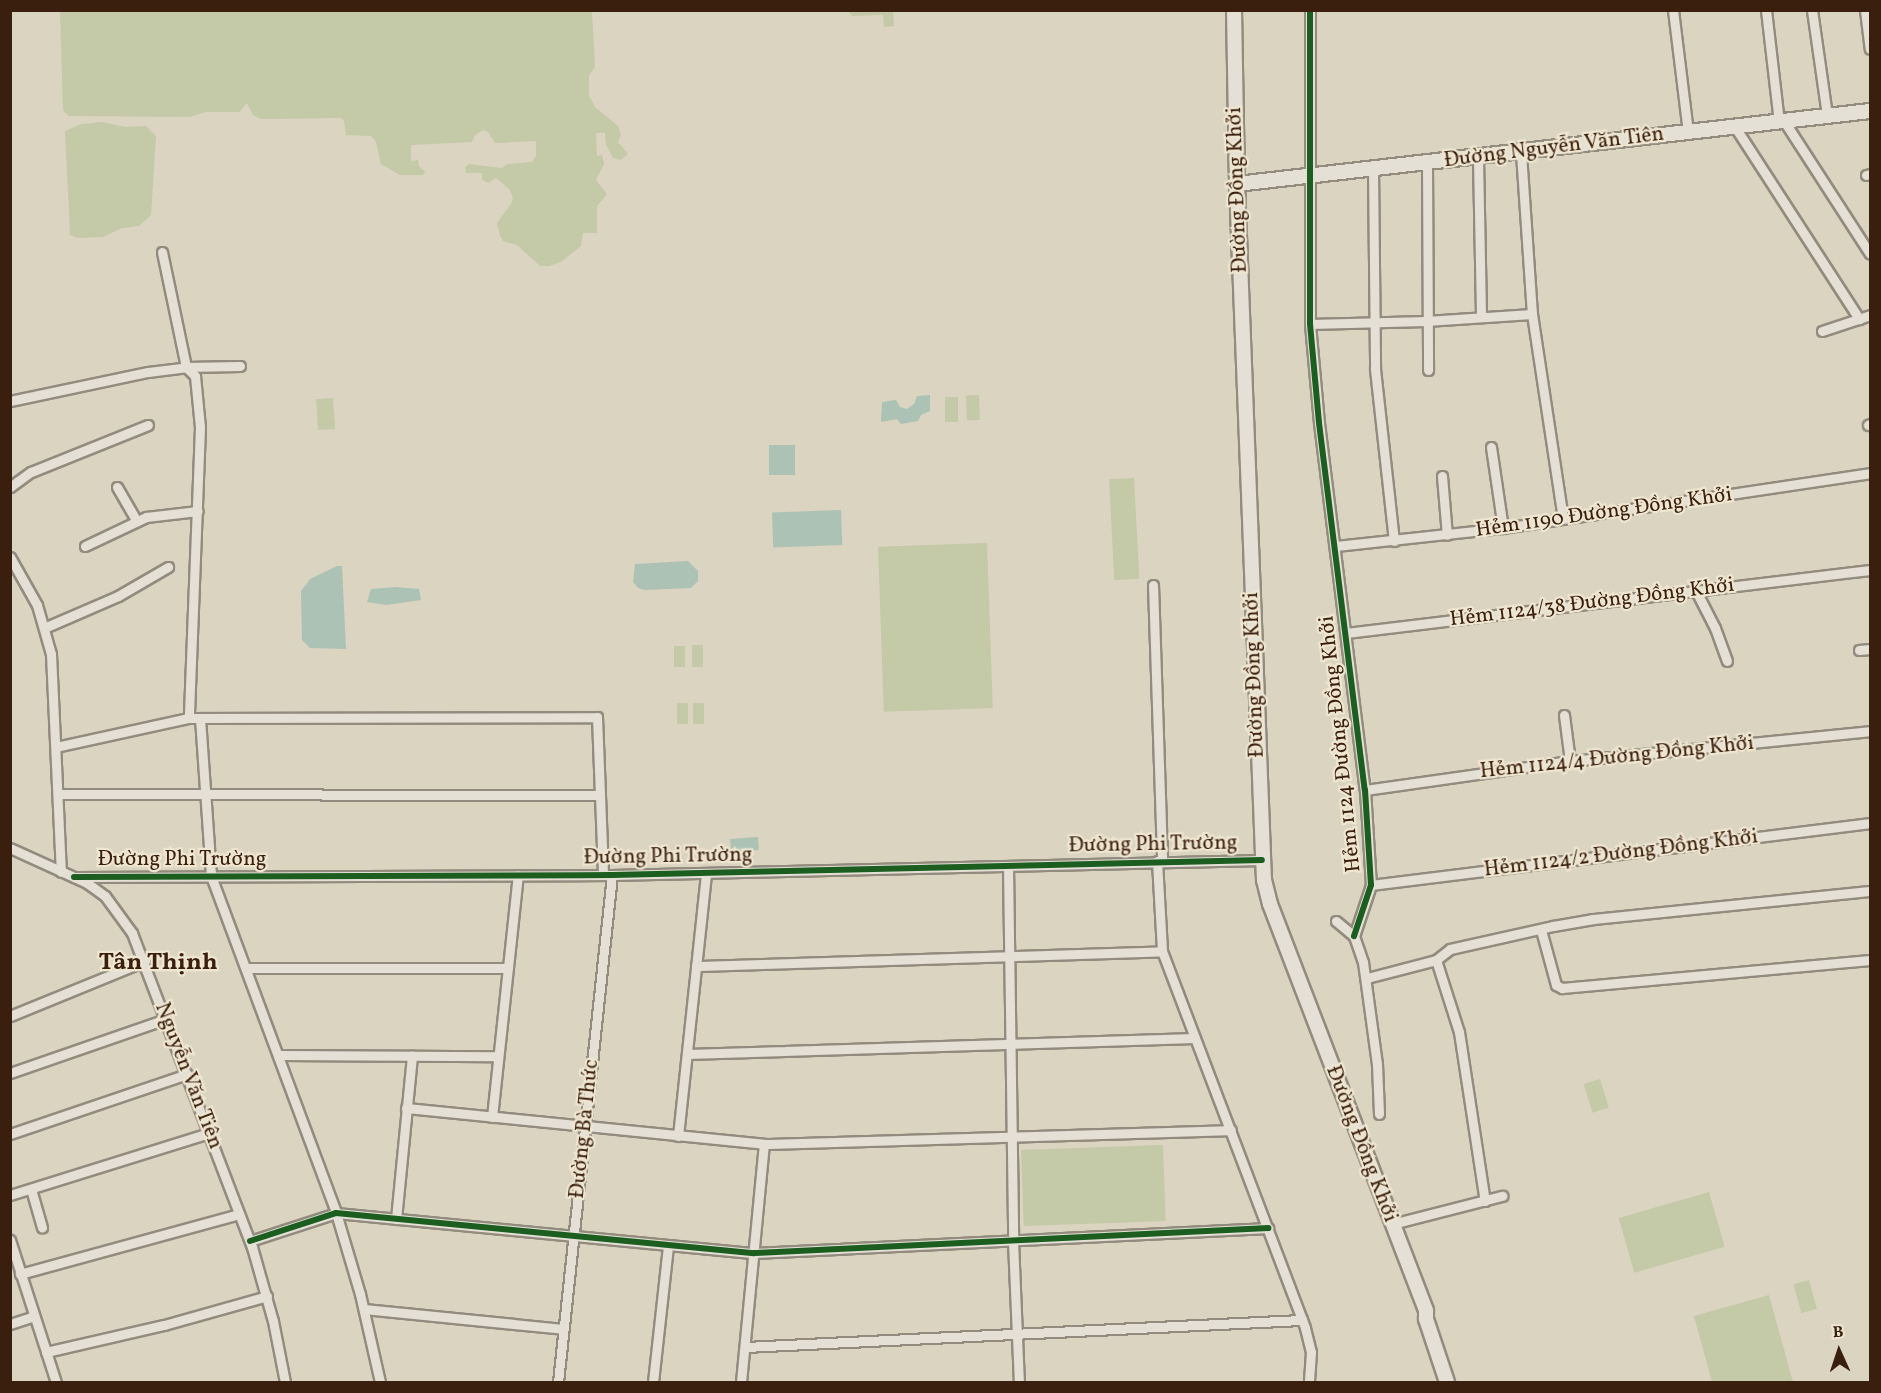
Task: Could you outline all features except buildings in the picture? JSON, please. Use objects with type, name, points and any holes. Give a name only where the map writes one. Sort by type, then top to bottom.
[{"type":"main road","name":"Đường Đồng Khởi","points":[[1234,10],[1237,184],[1262,860],[1270,904],[1426,1311],[1426,1319],[1447,1383]]},
{"type":"main road","name":"Đường Nguyễn Văn Tiên","points":[[1237,184],[1870,111]]},
{"type":"main road","name":"Đường Đồng Khởi","points":[[1426,1311],[1434,1318],[1456,1383]]},
{"type":"street","points":[[1310,10],[1311,176]]},
{"type":"street","points":[[1673,10],[1688,132]]},
{"type":"street","points":[[1766,10],[1781,121],[1870,254]]},
{"type":"street","points":[[1812,10],[1827,116]]},
{"type":"street","points":[[1865,10],[1870,49]]},
{"type":"street","points":[[1735,127],[1859,319]]},
{"type":"street","points":[[1521,153],[1532,314],[1563,519]]},
{"type":"street","points":[[1478,158],[1481,317]]},
{"type":"street","points":[[1428,163],[1426,321],[1428,370]]},
{"type":"street","points":[[1373,169],[1374,322],[1379,424],[1394,540]]},
{"type":"street","name":"Hẻm 1124 Đường Đồng Khởi","points":[[1311,176],[1310,324],[1319,423],[1365,790],[1371,885],[1354,936]]},
{"type":"street","points":[[162,252],[186,367],[195,376],[200,427],[189,718]]},
{"type":"street","points":[[1310,324],[1426,321],[1532,314]]},
{"type":"street","points":[[1822,331],[1870,315]]},
{"type":"street","points":[[10,401],[186,367],[240,366]]},
{"type":"street","points":[[10,487],[40,468],[148,425]]},
{"type":"street","points":[[1491,447],[1503,528]]},
{"type":"street","name":"Hẻm 1190 Đường Đồng Khởi","points":[[1336,546],[1503,528],[1870,473]]},
{"type":"street","points":[[1442,476],[1447,535]]},
{"type":"street","points":[[117,487],[137,521]]},
{"type":"street","points":[[85,546],[146,517],[198,510]]},
{"type":"street","points":[[10,557],[30,591],[44,627],[52,661],[61,872]]},
{"type":"street","points":[[44,627],[118,596],[168,567]]},
{"type":"street","name":"Hẻm 1124/38 Đường Đồng Khởi","points":[[1346,633],[1695,589],[1870,570]]},
{"type":"street","points":[[1154,585],[1162,951],[1302,1320],[1310,1345],[1309,1383]]},
{"type":"street","points":[[1695,589],[1715,628],[1727,662]]},
{"type":"street","points":[[1859,650],[1870,649]]},
{"type":"street","points":[[1564,715],[1570,761]]},
{"type":"street","name":"Đường Bà Thức","points":[[200,718],[597,717],[600,795],[608,875],[558,1383]]},
{"type":"street","points":[[56,747],[189,718],[200,718],[211,876],[336,1213],[364,1309],[380,1383]]},
{"type":"street","name":"Hẻm 1124/4 Đường Đồng Khởi","points":[[1365,790],[1570,761],[1870,731]]},
{"type":"street","points":[[58,794],[600,795]]},
{"type":"street","name":"Hẻm 1124/2 Đường Đồng Khởi","points":[[1371,885],[1870,823]]},
{"type":"street","name":"Nguyễn Văn Tiên","points":[[10,848],[74,877],[96,890],[112,903],[126,922],[144,961],[250,1241],[267,1296],[285,1383]]},
{"type":"street","name":"Đường Phi Trường","points":[[74,877],[608,875],[1262,860]]},
{"type":"street","points":[[1008,866],[1013,1241],[1019,1383]]},
{"type":"street","points":[[678,1136],[706,873]]},
{"type":"street","points":[[492,1117],[518,875]]},
{"type":"street","points":[[1367,978],[1436,960],[1450,949],[1593,919],[1870,891]]},
{"type":"street","points":[[1336,921],[1354,936],[1367,978],[1377,1064],[1379,1114]]},
{"type":"street","points":[[1541,930],[1556,985],[1562,988],[1870,960]]},
{"type":"street","points":[[696,966],[1162,951]]},
{"type":"street","points":[[1436,960],[1459,1032],[1485,1201]]},
{"type":"street","points":[[10,1016],[144,961]]},
{"type":"street","points":[[246,968],[508,968]]},
{"type":"street","points":[[10,1073],[166,1019]]},
{"type":"street","points":[[687,1054],[1195,1038]]},
{"type":"street","points":[[279,1055],[498,1056]]},
{"type":"street","points":[[396,1219],[412,1056]]},
{"type":"street","points":[[10,1134],[187,1074]]},
{"type":"street","points":[[406,1108],[764,1144],[1231,1130]]},
{"type":"street","points":[[10,1195],[209,1133]]},
{"type":"street","points":[[741,1383],[764,1144]]},
{"type":"street","points":[[31,1189],[42,1227]]},
{"type":"street","points":[[1392,1224],[1502,1197]]},
{"type":"street","points":[[250,1241],[336,1213],[754,1253],[1268,1228]]},
{"type":"street","points":[[20,1274],[239,1214]]},
{"type":"street","points":[[10,1240],[56,1383]]},
{"type":"street","points":[[653,1383],[668,1246]]},
{"type":"street","points":[[45,1352],[164,1326],[267,1296]]},
{"type":"street","points":[[364,1309],[564,1329]]},
{"type":"street","points":[[10,1324],[34,1316]]},
{"type":"street","points":[[745,1347],[1302,1320]]},
{"type":"shaded area","points":[[60,11],[592,11],[595,67],[589,75],[589,96],[595,107],[618,126],[621,135],[618,142],[628,154],[621,160],[613,158],[606,145],[605,133],[596,133],[597,156],[602,155],[604,164],[596,180],[607,194],[597,206],[597,233],[583,233],[581,246],[561,262],[540,266],[517,245],[503,241],[500,236],[497,223],[511,204],[513,198],[510,190],[496,178],[488,183],[482,180],[482,173],[466,173],[465,168],[469,164],[502,168],[507,164],[532,162],[536,156],[536,141],[495,143],[488,132],[483,130],[475,135],[472,142],[411,145],[411,161],[418,160],[419,166],[425,172],[423,175],[400,175],[381,164],[376,142],[371,136],[346,135],[344,121],[341,118],[261,119],[253,115],[247,103],[239,112],[206,112],[190,117],[69,116],[63,110]]},
{"type":"shaded area","points":[[848,11],[893,11],[894,26],[884,27],[883,15],[852,16]]},
{"type":"shaded area","points":[[102,122],[125,127],[146,126],[156,136],[151,215],[139,226],[122,228],[103,237],[78,238],[70,235],[65,131],[82,124]]},
{"type":"shaded area","points":[[930,395],[930,411],[921,415],[918,421],[901,424],[897,419],[881,422],[882,402],[896,400],[900,407],[907,409],[914,404],[917,396]]},
{"type":"shaded area","points":[[966,395],[979,395],[980,420],[967,420]]},
{"type":"shaded area","points":[[945,397],[958,397],[958,422],[945,422]]},
{"type":"shaded area","points":[[333,398],[335,429],[318,430],[316,399]]},
{"type":"shaded area","points":[[769,445],[795,445],[795,475],[769,475]]},
{"type":"shaded area","points":[[1134,478],[1139,579],[1114,580],[1109,479]]},
{"type":"shaded area","points":[[841,510],[842,545],[773,547],[772,512]]},
{"type":"shaded area","points":[[987,543],[993,708],[884,712],[878,547]]},
{"type":"shaded area","points":[[688,561],[698,571],[698,581],[691,588],[645,590],[638,588],[633,582],[635,564]]},
{"type":"shaded area","points":[[337,566],[342,566],[346,649],[310,648],[302,640],[301,591],[310,579]]},
{"type":"shaded area","points":[[395,587],[419,589],[421,600],[386,605],[367,602],[371,589]]},
{"type":"shaded area","points":[[692,645],[703,645],[703,667],[692,667]]},
{"type":"shaded area","points":[[674,646],[685,646],[685,667],[674,667]]},
{"type":"shaded area","points":[[677,703],[688,703],[688,724],[677,724]]},
{"type":"shaded area","points":[[693,703],[704,703],[704,724],[693,724]]},
{"type":"shaded area","points":[[758,837],[759,850],[731,852],[730,839]]},
{"type":"shaded area","points":[[1600,1079],[1609,1108],[1593,1113],[1584,1084]]},
{"type":"shaded area","points":[[1163,1145],[1166,1221],[1024,1226],[1021,1150]]},
{"type":"shaded area","points":[[1709,1192],[1725,1247],[1634,1273],[1619,1218]]},
{"type":"shaded area","points":[[1809,1280],[1817,1309],[1801,1313],[1794,1284]]},
{"type":"shaded area","points":[[1769,1295],[1793,1382],[1712,1382],[1694,1316]]},
{"type":"cycle path","points":[[1310,10],[1310,324],[1319,423],[1365,790],[1371,885],[1354,936]]},
{"type":"cycle path","points":[[74,877],[612,875],[1262,860]]},
{"type":"cycle path","points":[[250,1241],[336,1213],[754,1253],[1268,1228]]},
{"type":"district","name":"Tân Thịnh","points":[[158,964]]}]
